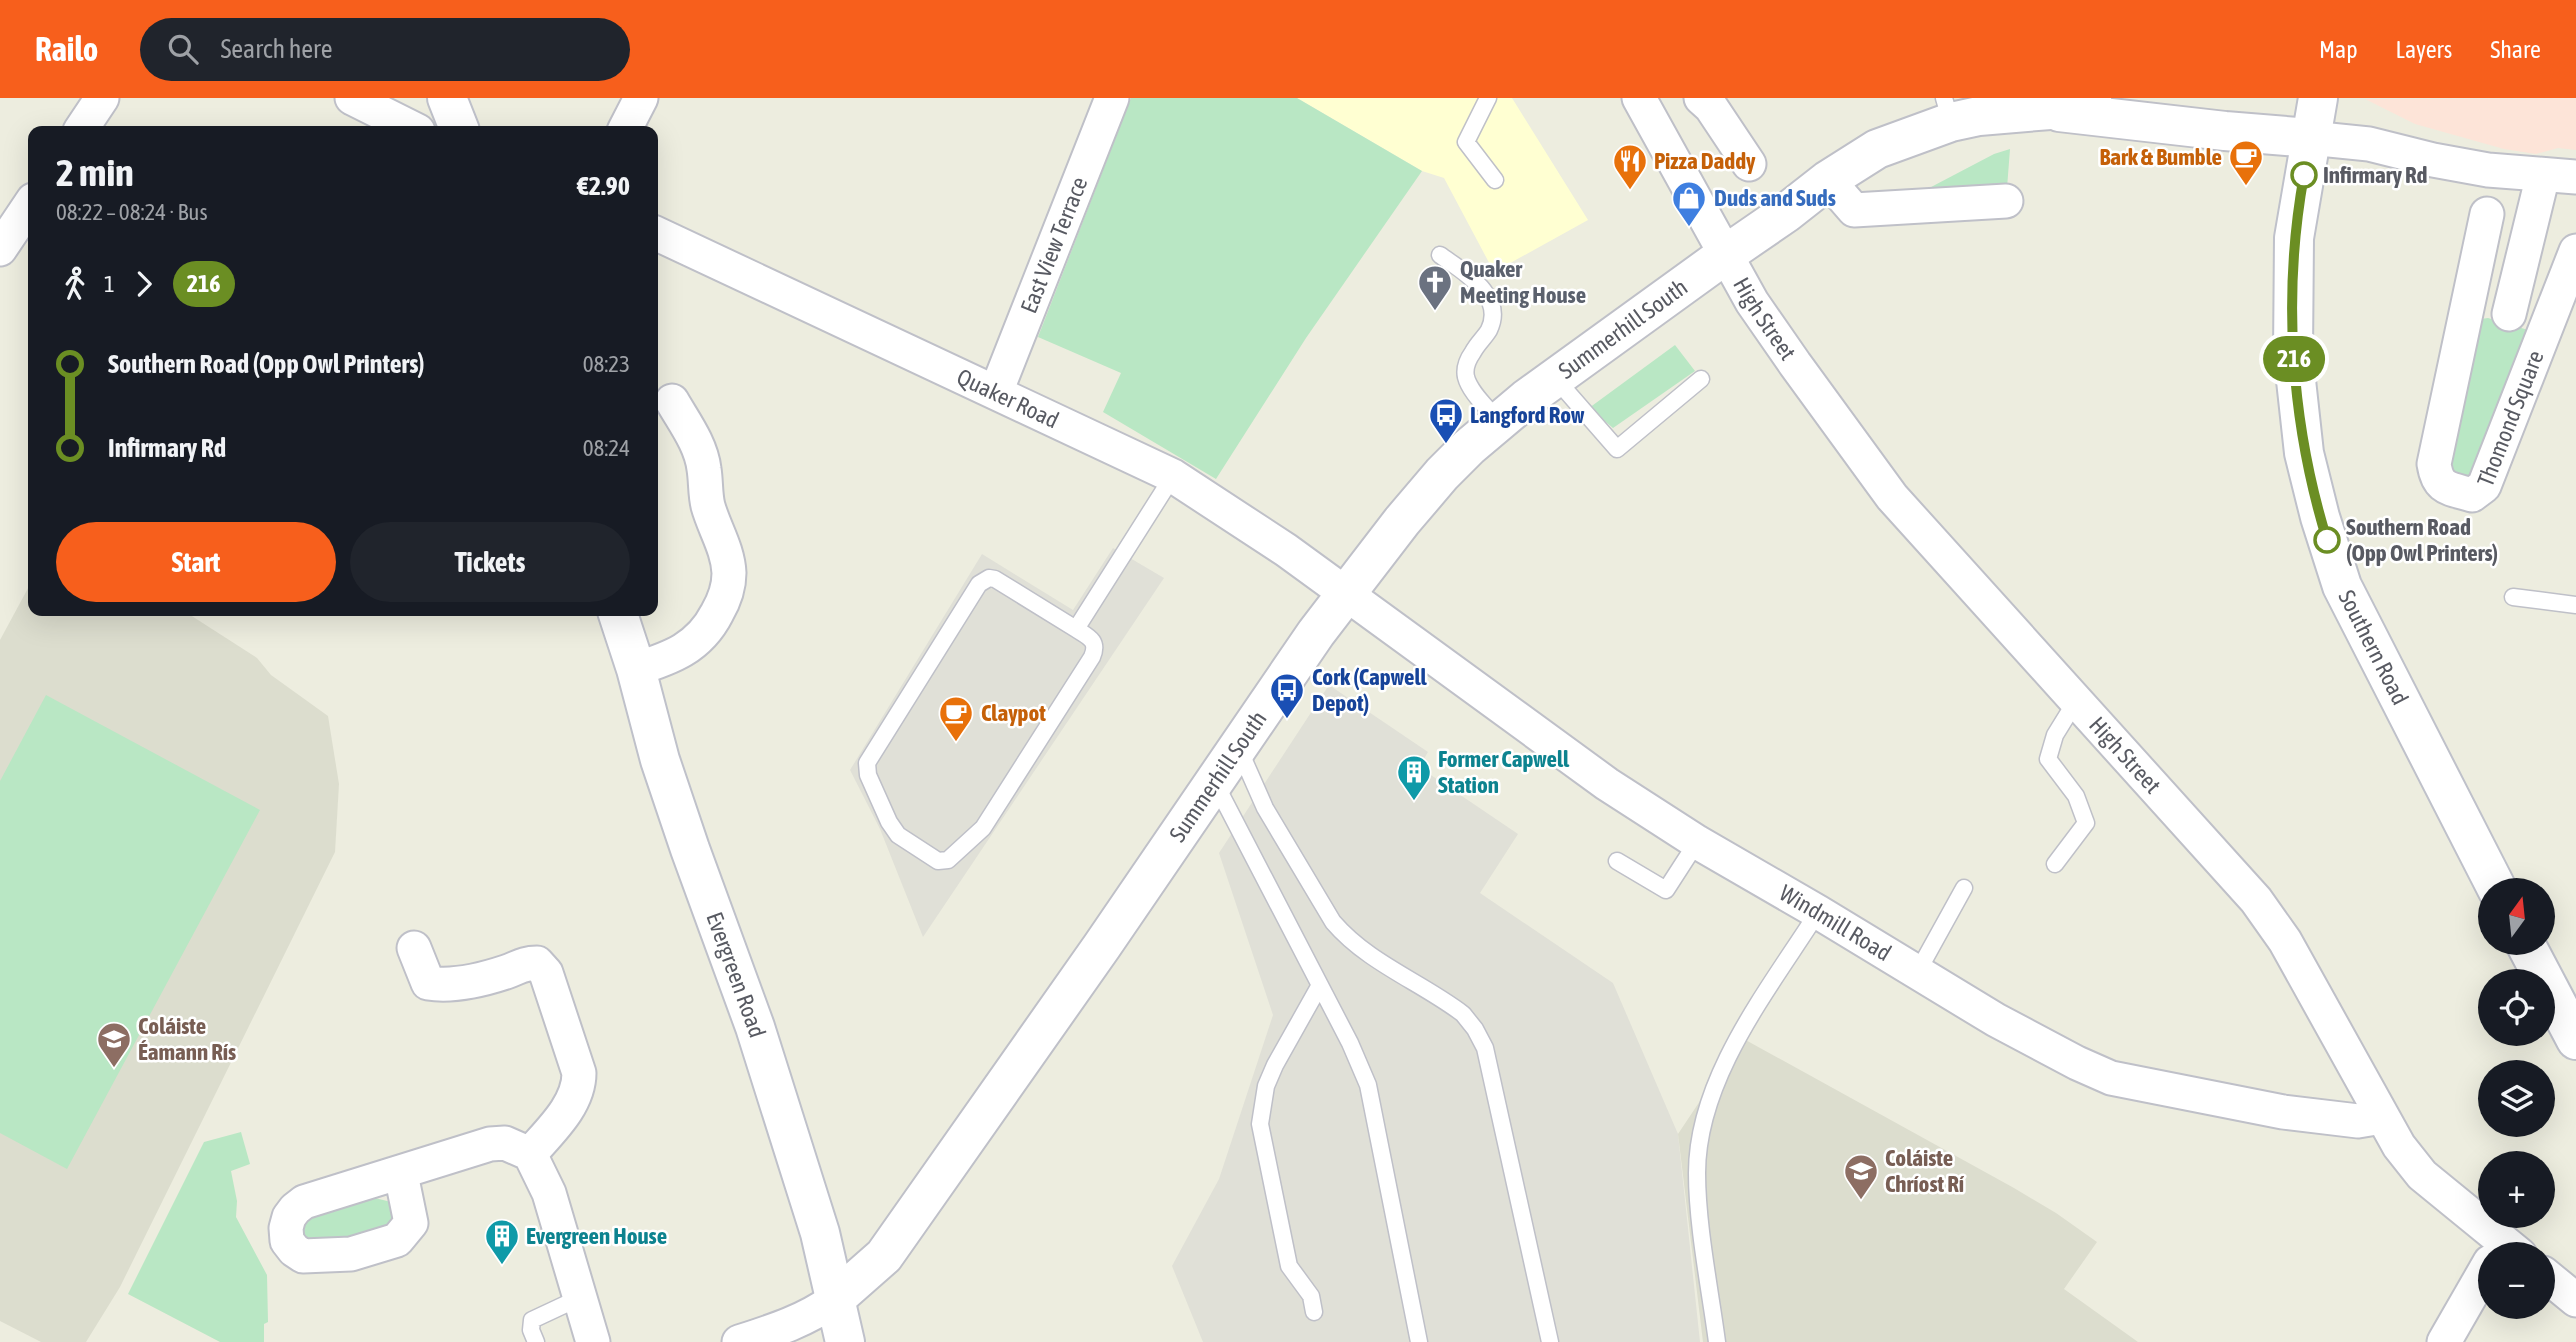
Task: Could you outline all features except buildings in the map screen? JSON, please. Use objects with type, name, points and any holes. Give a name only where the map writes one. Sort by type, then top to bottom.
[{"type":"street","points":[[83,126],[102,98]]},
{"type":"street","points":[[352,98],[408,126]]},
{"type":"street","points":[[447,98],[458,126]]},
{"type":"street","points":[[627,126],[641,98]]},
{"type":"street","name":"East View Terrace","points":[[996,393],[1112,98]]},
{"type":"street","name":"High Street","points":[[1639,98],[1752,302],[1794,364],[1892,496],[2256,900],[2272,920],[2337,1031],[2399,1146],[2422,1175],[2491,1242]]},
{"type":"street","points":[[1701,98],[1711,107],[1749,164]]},
{"type":"street","points":[[1725,255],[1828,180],[1947,110],[1979,116],[2092,98]]},
{"type":"street","name":"Southern Road","points":[[2318,98],[2309,138],[2294,238],[2292,328],[2304,453],[2342,586],[2491,878]]},
{"type":"street","points":[[2029,107],[2225,131],[2369,144],[2474,167],[2576,177]]},
{"type":"street","points":[[2509,314],[2543,175]]},
{"type":"street","points":[[1828,180],[1854,210],[2006,201]]},
{"type":"street","points":[[0,249],[28,207]]},
{"type":"street","name":"Thomond Square","points":[[2487,214],[2466,302],[2434,464],[2438,481],[2444,486],[2472,495],[2479,492],[2488,477],[2576,251]]},
{"type":"street","name":"Quaker Road","points":[[658,234],[1173,475],[1286,550],[1344,594]]},
{"type":"street","name":"Summerhill South","points":[[834,1300],[884,1256],[1344,594],[1442,474],[1498,421],[1725,255]]},
{"type":"street","name":"Thomond Square","points":[[2466,302],[2547,326]]},
{"type":"street","points":[[636,669],[673,657],[690,647],[713,621],[727,587],[729,572],[707,503],[704,468],[699,449],[671,401]]},
{"type":"street","name":"Windmill Road","points":[[1344,594],[1607,783],[1697,842],[1996,1020],[2077,1063],[2110,1078],[2283,1112],[2358,1121],[2382,1117]]},
{"type":"street","name":"Evergreen Road","points":[[619,616],[660,760],[755,1027],[804,1182],[823,1244],[845,1342]]},
{"type":"street","points":[[414,948],[428,983],[444,986],[509,972],[525,963],[537,963],[546,973],[579,1073],[579,1087],[569,1108],[530,1154]]},
{"type":"street","points":[[2532,956],[2576,1040]]},
{"type":"street","points":[[401,1174],[490,1144],[505,1143],[530,1154],[549,1193],[593,1342]]},
{"type":"street","points":[[2555,1283],[2576,1300]]},
{"type":"street","points":[[2444,1342],[2478,1290]]},
{"type":"street","points":[[739,1342],[794,1324],[834,1300]]},
{"type":"lane","points":[[1488,98],[1466,142],[1495,180]]},
{"type":"lane","points":[[1440,255],[1479,283],[1488,297],[1491,321],[1488,330],[1467,360],[1465,376],[1498,421]]},
{"type":"lane","points":[[1555,378],[1617,449],[1701,379]]},
{"type":"lane","points":[[1076,629],[1173,475]]},
{"type":"lane","points":[[989,578],[995,579],[1076,629],[1093,639],[1096,646],[1092,657],[974,839],[948,860],[938,861],[898,835],[889,822],[868,775],[867,763],[979,584],[989,578]]},
{"type":"lane","points":[[2513,597],[2576,605]]},
{"type":"lane","points":[[2055,864],[2086,822],[2076,796],[2048,759],[2054,735],[2076,701]]},
{"type":"lane","points":[[1238,747],[1265,808],[1333,922],[1363,951],[1463,1014],[1485,1048],[1550,1342]]},
{"type":"lane","points":[[1214,780],[1360,1064],[1368,1085],[1419,1342]]},
{"type":"lane","points":[[1617,861],[1667,890],[1697,842]]},
{"type":"lane","points":[[1917,973],[1964,888]]},
{"type":"lane","points":[[1717,1342],[1698,1199],[1697,1161],[1702,1124],[1709,1097],[1744,1029],[1818,912]]},
{"type":"lane","points":[[1314,1312],[1311,1296],[1289,1266],[1260,1124],[1264,1095],[1275,1065],[1320,985]]},
{"type":"lane","points":[[536,1342],[531,1330],[532,1320],[579,1298]]},
{"type":"shaded area","points":[[1131,98],[1297,98],[1422,171],[1306,338],[1216,479],[1103,412],[1121,373],[1038,337]]},
{"type":"shaded area","points":[[1297,98],[1512,98],[1588,220],[1494,272],[1444,178],[1422,171]]},
{"type":"shaded area","points":[[2576,98],[2576,150],[2558,148],[2536,154],[2504,149],[2415,124],[2365,99]]},
{"type":"shaded area","points":[[2010,149],[2006,201],[1893,207],[1994,154]]},
{"type":"shaded area","points":[[2488,318],[2528,330],[2482,476],[2464,485],[2444,460],[2481,319]]},
{"type":"shaded area","points":[[1675,345],[1695,371],[1613,428],[1589,408]]},
{"type":"shaded area","points":[[1113,548],[1164,578],[923,937],[880,829],[850,770],[982,554],[1073,610]]},
{"type":"shaded area","name":"Coláiste Éamann Rís","points":[[28,588],[28,616],[192,616],[257,658],[271,675],[328,716],[339,784],[335,852],[120,1287],[86,1342],[41,1342],[0,1321],[0,640]]},
{"type":"shaded area","points":[[1329,685],[1428,752],[1419,767],[1518,834],[1480,893],[1613,983],[1678,1134],[1700,1342],[1203,1342],[1172,1266],[1219,1179],[1273,1015],[1219,853]]},
{"type":"shaded area","points":[[46,695],[260,810],[67,1169],[0,1133],[0,781]]},
{"type":"shaded area","name":"Coláiste Chríost Rí","points":[[1742,1038],[2014,1188],[2097,1242],[2064,1289],[2138,1342],[1703,1342],[1678,1134]]},
{"type":"shaded area","points":[[241,1132],[250,1164],[231,1171],[237,1201],[236,1217],[267,1275],[268,1322],[264,1324],[264,1342],[220,1342],[128,1294],[204,1142]]},
{"type":"shaded area","points":[[375,1198],[391,1202],[394,1216],[385,1233],[310,1243],[301,1234],[302,1223],[323,1213]]},
{"type":"bus line","name":"216","points":[[2304,175],[2294,238],[2293,353],[2304,453],[2327,540]]},
{"type":"place","name":"Infirmary Rd","points":[[2304,175]]},
{"type":"place","name":"Bark & Bumble","points":[[2246,187]]},
{"type":"place","name":"Pizza Daddy","points":[[1630,191]]},
{"type":"place","name":"Duds and Suds","points":[[1689,228]]},
{"type":"place","name":"Quaker Meeting House","points":[[1435,312]]},
{"type":"place","name":"Langford Row","points":[[1446,445]]},
{"type":"place","name":"Southern Road (Opp Owl Printers)","points":[[2327,540]]},
{"type":"place","name":"Cork (Capwell Depot)","points":[[1287,720]]},
{"type":"place","name":"Claypot","points":[[956,743]]},
{"type":"place","name":"Former Capwell Station","points":[[1414,802]]},
{"type":"place","name":"Coláiste Éamann Rís","points":[[114,1069]]},
{"type":"place","name":"Coláiste Chríost Rí","points":[[1861,1201]]},
{"type":"place","name":"Evergreen House","points":[[502,1266]]}]
